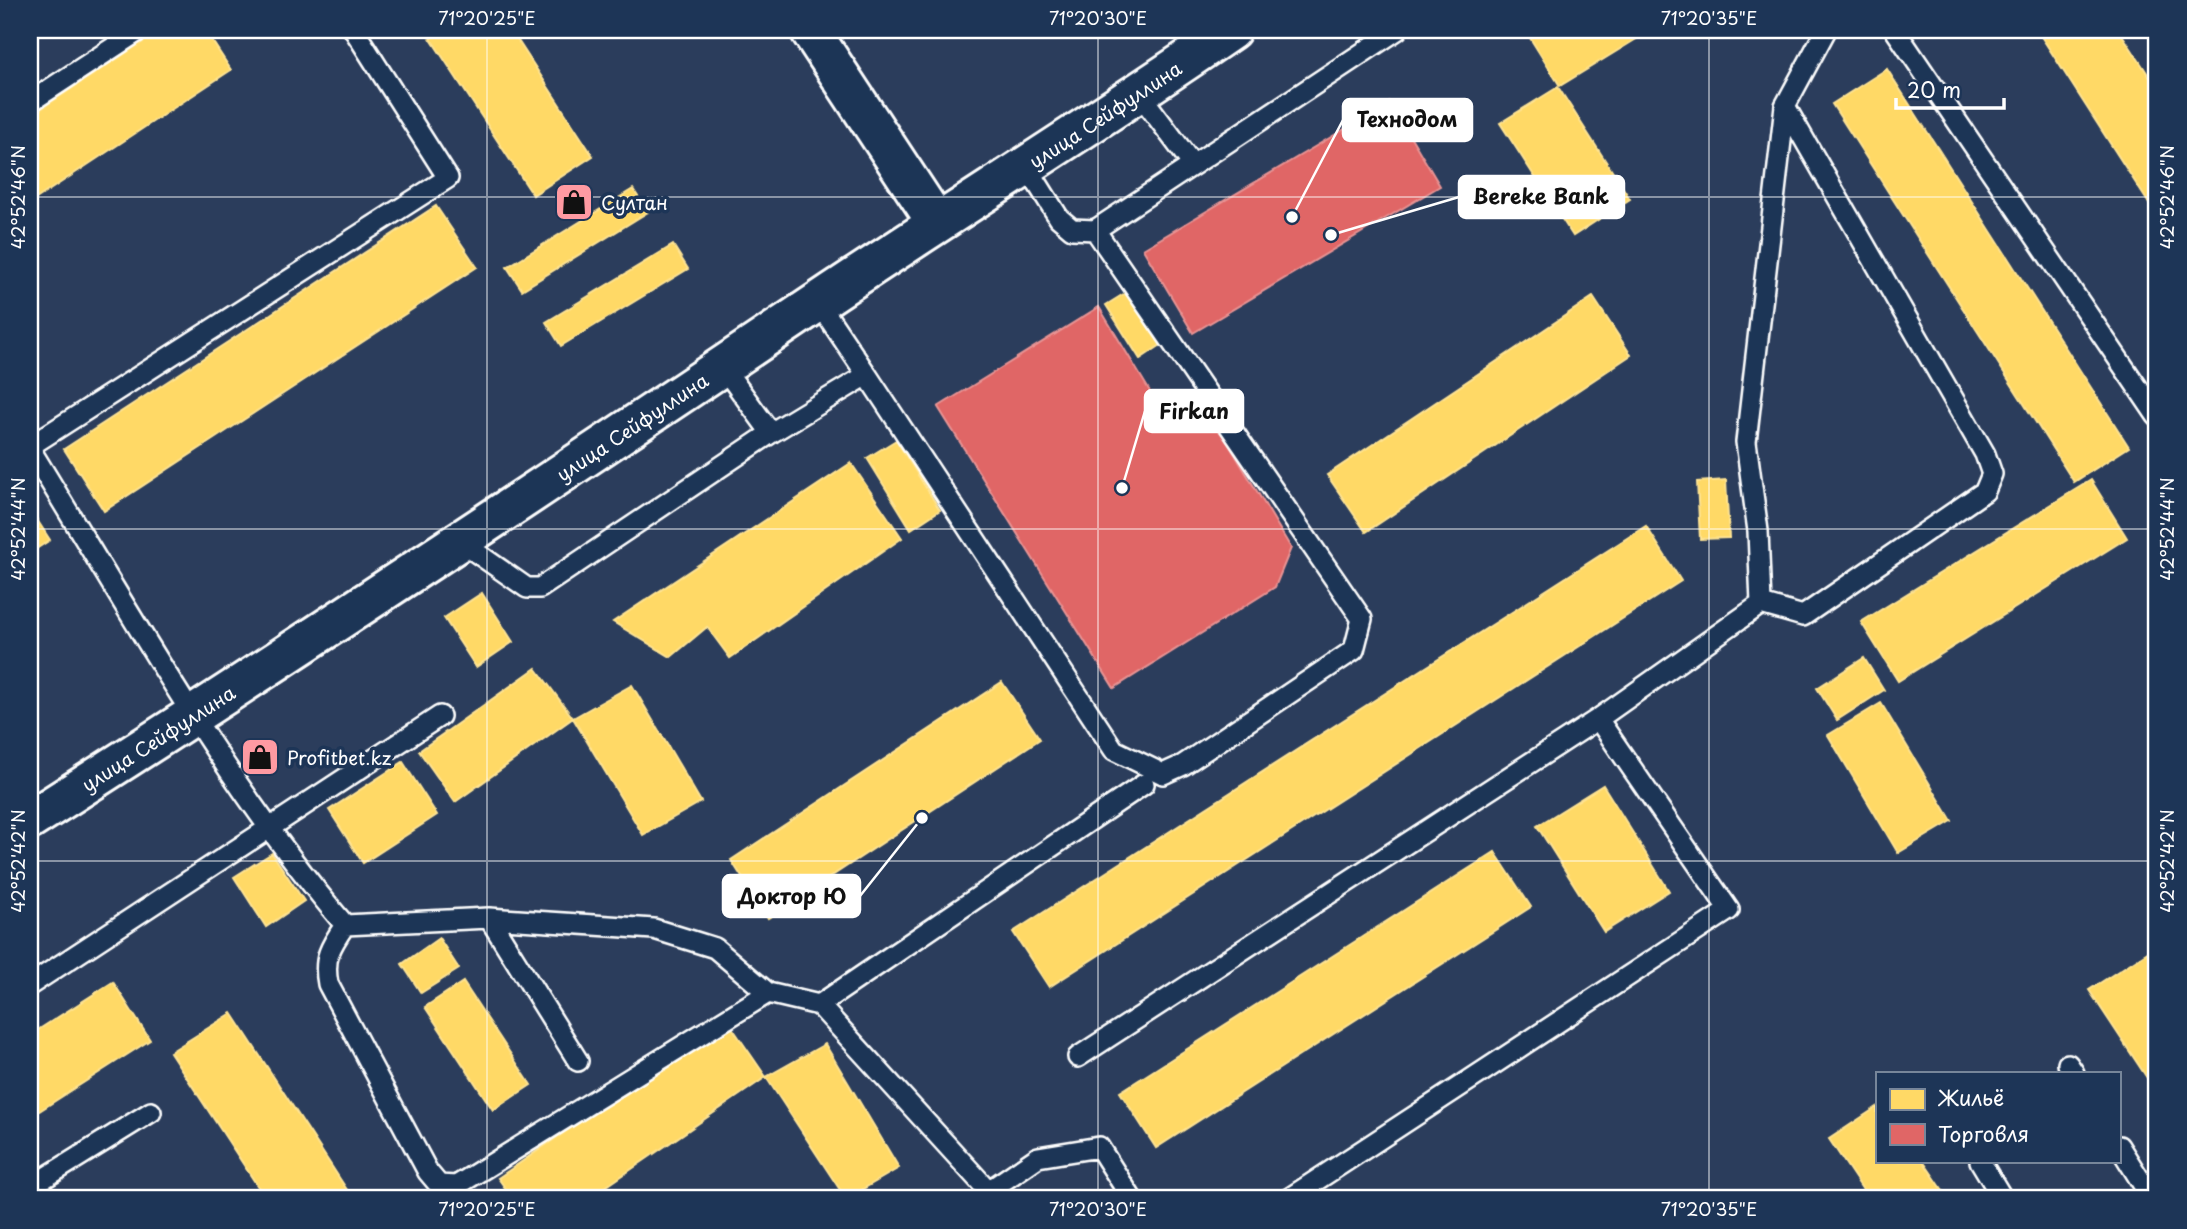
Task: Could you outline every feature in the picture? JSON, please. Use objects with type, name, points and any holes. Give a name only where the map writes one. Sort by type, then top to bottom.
[{"type":"street","points":[[810,30],[937,223]]},
{"type":"street","name":"улица Сейфуллина","points":[[30,820],[461,542],[818,302],[1027,167],[1231,30]]},
{"type":"lane","points":[[30,102],[140,30]]},
{"type":"lane","points":[[345,925],[309,883],[194,715],[30,448],[448,178],[354,30]]},
{"type":"lane","points":[[1027,167],[1059,218],[1072,229],[1095,230],[1397,30]]},
{"type":"lane","points":[[1761,604],[1758,531],[1746,442],[1785,106],[1826,30]]},
{"type":"lane","points":[[1895,30],[2157,416]]},
{"type":"lane","points":[[1139,93],[1193,164]]},
{"type":"lane","points":[[1761,604],[1802,615],[1985,491],[1992,474],[1985,454],[1785,106]]},
{"type":"lane","points":[[818,302],[1114,750],[1163,774],[1183,765],[1354,650],[1362,619],[1095,230]]},
{"type":"lane","points":[[723,367],[771,433]]},
{"type":"lane","points":[[461,542],[527,588],[540,588],[771,433],[867,375]]},
{"type":"lane","points":[[1078,1057],[1598,719],[1761,604]]},
{"type":"lane","points":[[30,985],[440,716]]},
{"type":"lane","points":[[1288,1199],[1729,910],[1598,719]]},
{"type":"lane","points":[[819,1005],[1144,784]]},
{"type":"lane","points":[[345,925],[489,918],[654,929],[692,939],[715,948],[768,993],[819,1005],[993,1194],[1038,1157],[1099,1147],[1132,1199]]},
{"type":"lane","points":[[489,918],[578,1061]]},
{"type":"lane","points":[[345,925],[327,951],[324,965],[328,984],[428,1172],[439,1185],[456,1186],[768,993]]},
{"type":"lane","points":[[30,1187],[150,1112]]},
{"type":"lane","points":[[2120,1148],[2152,1199]]},
{"type":"lane","points":[[1981,1162],[2003,1199]]},
{"type":"building: Жильё","points":[[161,30],[205,30],[231,70],[30,203],[30,116]]},
{"type":"building: Жильё","points":[[425,30],[511,30],[593,156],[533,195]]},
{"type":"building: Жильё","points":[[1525,30],[1651,30],[1560,86]]},
{"type":"building: Жильё","points":[[2037,30],[2119,30],[2157,88],[2157,216]]},
{"type":"building: Жильё","points":[[1887,69],[2129,447],[2074,482],[1832,104]]},
{"type":"building: Жильё","points":[[1558,87],[1630,199],[1573,236],[1500,123]]},
{"type":"building: Жильё","points":[[633,189],[648,212],[522,290],[507,267]]},
{"type":"building: Жильё","points":[[436,206],[477,267],[104,511],[64,449]]},
{"type":"building: Жильё","points":[[673,245],[688,269],[561,346],[546,322]]},
{"type":"building: Жильё","points":[[1130,290],[1164,343],[1140,359],[1106,305]]},
{"type":"building: Жильё","points":[[1593,297],[1631,355],[1366,532],[1327,475]]},
{"type":"building: Жильё","points":[[896,440],[940,510],[911,529],[867,458]]},
{"type":"building: Жильё","points":[[851,463],[902,538],[730,658],[707,627],[671,657],[613,622]]},
{"type":"building: Жильё","points":[[1726,480],[1729,538],[1700,539],[1697,482]]},
{"type":"building: Жильё","points":[[2091,480],[2127,538],[1898,681],[1861,622]]},
{"type":"building: Жильё","points":[[30,509],[50,540],[30,553]]},
{"type":"building: Жильё","points":[[1646,526],[1681,581],[1049,987],[1013,932]]},
{"type":"building: Жильё","points":[[482,593],[513,642],[476,667],[444,618]]},
{"type":"building: Жильё","points":[[1864,658],[1884,690],[1837,720],[1817,688]]},
{"type":"building: Жильё","points":[[536,668],[573,718],[455,802],[419,751]]},
{"type":"building: Жильё","points":[[1002,682],[1040,739],[768,918],[731,860]]},
{"type":"building: Жильё","points":[[632,685],[701,802],[643,835],[573,718]]},
{"type":"building: Жильё","points":[[1881,703],[1952,821],[1898,853],[1828,735]]},
{"type":"building: Жильё","points":[[403,762],[437,815],[363,863],[329,810]]},
{"type":"building: Жильё","points":[[1603,785],[1669,891],[1604,932],[1537,826]]},
{"type":"building: Жильё","points":[[1495,852],[1531,907],[1156,1148],[1120,1092]]},
{"type":"building: Жильё","points":[[272,853],[304,901],[266,927],[234,877]]},
{"type":"building: Жильё","points":[[439,938],[459,969],[421,993],[402,964]]},
{"type":"building: Жильё","points":[[2148,952],[2157,966],[2157,1093],[2089,990]]},
{"type":"building: Жильё","points":[[113,982],[150,1040],[30,1117],[30,1035]]},
{"type":"building: Жильё","points":[[463,982],[531,1085],[493,1110],[425,1007]]},
{"type":"building: Жильё","points":[[232,1013],[353,1199],[266,1199],[170,1052]]},
{"type":"building: Жильё","points":[[727,1020],[766,1077],[588,1199],[513,1199],[498,1178]]},
{"type":"building: Жильё","points":[[825,1044],[899,1168],[846,1199],[766,1077]]},
{"type":"building: Жильё","points":[[1876,1108],[1876,1162],[1924,1162],[1949,1199],[1869,1199],[1829,1139]]},
{"type":"building: Торговля","points":[[1390,102],[1440,186],[1193,333],[1143,249]]},
{"type":"building: Торговля","points":[[1099,307],[1172,428],[1207,408],[1291,548],[1275,587],[1114,688],[938,407]]},
{"type":"place","name":"Султан","points":[[574,202]]},
{"type":"place","name":"Технодом","points":[[1292,217]]},
{"type":"place","name":"Bereke Bank","points":[[1331,235]]},
{"type":"place","name":"Firkan","points":[[1122,488]]},
{"type":"place","name":"Profitbet.kz","points":[[260,757]]},
{"type":"place","name":"Доктор Ю","points":[[922,818]]}]
